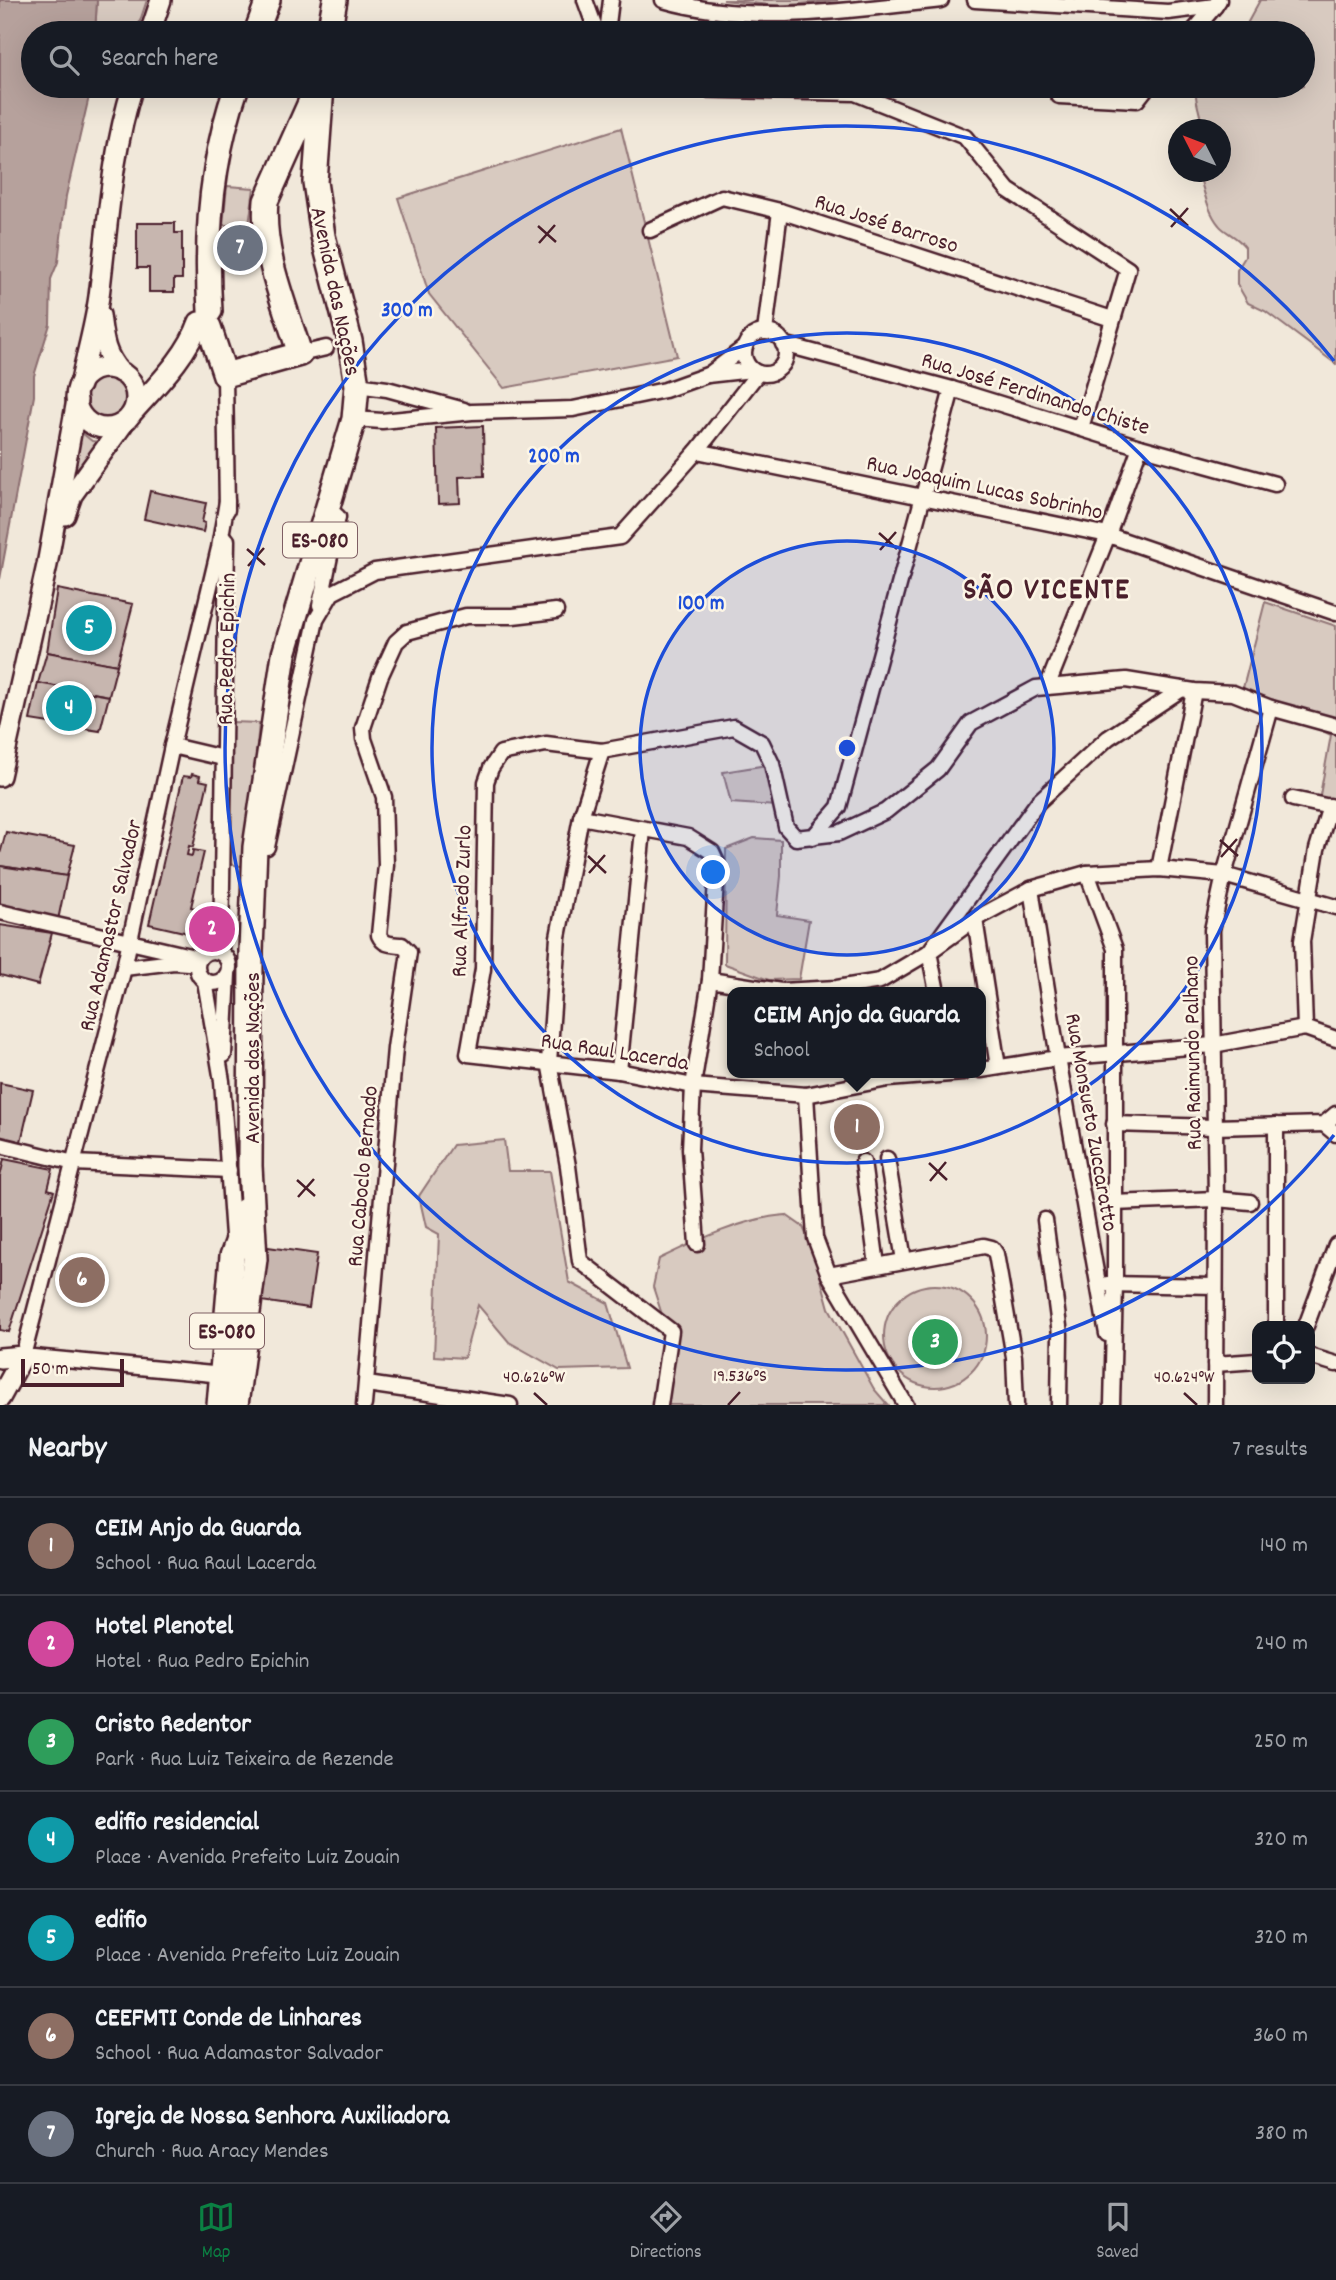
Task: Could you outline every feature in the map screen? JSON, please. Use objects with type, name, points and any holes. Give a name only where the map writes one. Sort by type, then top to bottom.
[{"type":"main road","points":[[260,21],[268,0]]},
{"type":"main road","points":[[332,21],[335,0]]},
{"type":"main road","name":"Rua Pedro Epichin","points":[[225,375],[208,328],[210,242],[215,166],[234,98]]},
{"type":"main road","points":[[225,375],[300,354],[269,251],[264,221],[266,201],[314,98]]},
{"type":"main road","name":"Avenida das Nações","points":[[243,1244],[239,1168],[256,847],[284,654],[354,419],[357,385],[350,341],[323,236],[315,182],[319,98]]},
{"type":"main road","points":[[274,182],[315,182]]},
{"type":"main road","name":"Avenida das Nações","points":[[251,950],[267,847],[273,738]]},
{"type":"main road","name":"Avenida das Nações","points":[[239,1168],[243,1244]]},
{"type":"main road","name":"ES-080","points":[[219,1405],[243,1244]]},
{"type":"main road","name":"ES-080","points":[[236,1405],[243,1244]]},
{"type":"street","points":[[154,21],[161,0]]},
{"type":"street","points":[[585,0],[593,21]]},
{"type":"street","points":[[608,21],[611,0]]},
{"type":"street","points":[[663,0],[738,14],[819,13],[941,0]]},
{"type":"street","points":[[975,0],[1168,12],[1217,3]]},
{"type":"street","points":[[1202,21],[1217,3]]},
{"type":"street","points":[[0,776],[47,565],[98,299],[110,185],[129,98]]},
{"type":"street","points":[[868,98],[965,137],[1008,190],[1128,269],[1081,428]]},
{"type":"street","points":[[1098,98],[1139,98]]},
{"type":"street","name":"Rua José Barroso","points":[[650,230],[722,197],[780,211],[1112,319]]},
{"type":"street","points":[[765,332],[780,211]]},
{"type":"street","points":[[47,565],[72,495],[136,405],[135,389],[111,362],[104,348],[98,299]]},
{"type":"street","points":[[164,378],[123,374],[113,369],[97,370],[84,379],[78,393],[81,415],[93,425],[108,428],[128,418],[164,378],[208,328]]},
{"type":"street","points":[[354,419],[382,421],[472,412],[573,409],[665,390],[707,375],[771,373],[783,364],[786,351],[776,335],[765,332],[751,337],[745,347],[707,375]]},
{"type":"street","name":"Rua José Ferdinando Chiste","points":[[783,344],[951,389],[1140,447],[1275,484]]},
{"type":"street","points":[[745,347],[744,359],[755,372]]},
{"type":"street","points":[[300,354],[326,348]]},
{"type":"street","points":[[329,589],[375,571],[620,537],[697,451],[755,372]]},
{"type":"street","name":"Rua Pedro Epichin","points":[[221,952],[223,548],[227,501],[225,375]]},
{"type":"street","points":[[357,385],[387,389],[472,412]]},
{"type":"street","points":[[813,837],[839,807],[951,389]]},
{"type":"street","points":[[1047,687],[1140,447]]},
{"type":"street","name":"Rua Joaquim Lucas Sobrinho","points":[[697,451],[1108,535],[1336,613]]},
{"type":"street","points":[[267,847],[316,620],[329,589],[338,517],[329,509]]},
{"type":"street","name":"Rua Adamastor Salvador","points":[[23,1356],[124,968],[172,746],[223,548]]},
{"type":"street","name":"Rua Caboclo Bernado","points":[[364,1405],[395,1048],[409,952],[402,945],[387,944],[379,935],[386,866],[384,797],[364,739],[363,727],[380,677],[396,642],[407,632],[466,616],[513,616],[556,611]]},
{"type":"street","points":[[660,1405],[671,1331],[580,1261],[568,1166],[549,1062],[558,937],[581,817],[602,751],[734,727],[762,743],[772,764],[786,827],[796,838],[839,833],[886,811],[938,769],[971,723],[1036,688],[1126,680],[1233,694],[1336,726]]},
{"type":"street","points":[[1159,869],[1188,690]]},
{"type":"street","points":[[936,987],[929,952],[1038,802],[1108,738],[1188,690]]},
{"type":"street","name":"Rua Raimundo Palhano","points":[[1215,1405],[1216,1199],[1212,930],[1224,875],[1271,708]]},
{"type":"street","name":"Rua Alfredo Zurlo","points":[[468,1054],[483,969],[486,782],[491,768],[500,753],[546,744],[602,751]]},
{"type":"street","points":[[172,746],[223,758]]},
{"type":"street","points":[[1293,799],[1333,807],[1317,849],[1302,941],[1305,1028]]},
{"type":"street","points":[[581,817],[688,837],[712,852],[717,863],[710,980],[693,1086],[690,1149],[697,1244]]},
{"type":"street","points":[[619,1071],[643,830]]},
{"type":"street","points":[[858,987],[880,986],[975,919],[1031,889],[1087,873],[1159,869],[1224,875],[1336,907]]},
{"type":"street","name":"Rua Monsueto Zuccaratto","points":[[1087,873],[1115,949],[1115,1284],[1112,1405]]},
{"type":"street","name":"Rua Monsueto Zuccaratto","points":[[1031,889],[1112,1363]]},
{"type":"street","points":[[0,912],[130,943],[174,958],[198,961],[211,950],[221,952],[230,964],[222,1081]]},
{"type":"street","points":[[975,919],[986,987]]},
{"type":"street","points":[[124,968],[174,958]]},
{"type":"street","points":[[198,961],[198,974],[205,981],[221,981],[228,974]]},
{"type":"street","points":[[710,980],[760,987]]},
{"type":"street","points":[[0,1145],[74,1163],[239,1168],[205,981]]},
{"type":"street","points":[[986,990],[998,1067]]},
{"type":"street","points":[[986,1069],[1058,1058],[1213,1045],[1305,1028],[1336,1039]]},
{"type":"street","name":"Rua Raul Lacerda","points":[[468,1054],[619,1071],[693,1086],[806,1095],[879,1078]]},
{"type":"street","points":[[806,1095],[815,1238],[829,1275],[906,1405]]},
{"type":"street","points":[[1114,1124],[1214,1127],[1324,1124],[1336,1114]]},
{"type":"street","points":[[1324,1124],[1336,1134]]},
{"type":"street","points":[[1276,1125],[1276,1321]]},
{"type":"street","points":[[887,1158],[904,1260]]},
{"type":"street","points":[[863,1162],[877,1265]]},
{"type":"street","points":[[1113,1203],[1216,1199],[1250,1202]]},
{"type":"street","points":[[1045,1220],[1060,1334],[1059,1405]]},
{"type":"street","points":[[1308,1321],[1336,1245]]},
{"type":"street","points":[[829,1275],[984,1246],[992,1248],[996,1254],[1014,1357],[1016,1405]]},
{"type":"street","points":[[1098,1284],[1215,1286]]},
{"type":"street","points":[[0,1398],[23,1356]]},
{"type":"street","points":[[0,1358],[23,1356],[223,1375]]},
{"type":"street","points":[[1315,1358],[1336,1364]]},
{"type":"street","points":[[1215,1364],[1252,1361]]},
{"type":"street","points":[[367,1384],[507,1405]]},
{"type":"shaded area","points":[[0,0],[97,0],[96,21],[21,21],[21,98],[89,98],[66,196],[58,262],[51,279],[50,324],[34,376],[34,396],[0,579]]},
{"type":"shaded area","points":[[97,0],[147,0],[140,21],[96,21]]},
{"type":"shaded area","points":[[723,0],[838,0],[780,6]]},
{"type":"shaded area","points":[[1260,0],[1336,0],[1336,364],[1265,311],[1248,303],[1237,284],[1237,270],[1245,257],[1245,247],[1221,228],[1209,207],[1201,182],[1231,182],[1231,119],[1201,119],[1196,98],[1315,98],[1315,21],[1249,21]]},
{"type":"shaded area","points":[[621,128],[677,356],[504,388],[429,294],[398,198]]},
{"type":"shaded area","points":[[227,186],[254,188],[249,225],[223,225]]},
{"type":"shaded area","points":[[107,376],[123,383],[130,399],[123,415],[107,422],[91,415],[84,399],[91,383]]},
{"type":"shaded area","points":[[78,430],[92,441],[102,442],[71,475]]},
{"type":"shaded area","points":[[1265,602],[1336,626],[1336,814],[1318,806],[1331,735],[1242,692]]},
{"type":"shaded area","points":[[232,722],[259,723],[246,867],[229,864]]},
{"type":"shaded area","points":[[767,765],[777,806],[731,803],[723,772]]},
{"type":"shaded area","points":[[754,838],[781,840],[777,915],[809,920],[799,979],[769,980],[725,964],[726,849]]},
{"type":"shaded area","points":[[504,1140],[508,1171],[550,1171],[569,1282],[608,1303],[627,1368],[559,1370],[509,1342],[478,1305],[464,1358],[434,1356],[439,1234],[426,1227],[419,1196],[453,1145]]},
{"type":"shaded area","points":[[786,1215],[803,1227],[813,1250],[829,1308],[874,1389],[888,1405],[665,1405],[670,1339],[653,1287],[659,1259],[737,1225]]},
{"type":"shaded area","points":[[935,1285],[954,1289],[971,1300],[982,1317],[986,1336],[982,1355],[971,1372],[954,1383],[935,1387],[916,1383],[899,1372],[888,1355],[884,1336],[888,1317],[899,1300],[916,1289]]},
{"type":"building","points":[[137,223],[175,223],[175,233],[182,233],[182,279],[174,279],[174,292],[149,292],[149,268],[137,268]]},
{"type":"building","points":[[232,236],[250,236],[249,262],[244,267],[236,267],[231,260]]},
{"type":"building","points":[[483,426],[484,476],[459,477],[460,503],[438,504],[436,428]]},
{"type":"building","points":[[150,491],[206,503],[203,532],[144,519]]},
{"type":"building","points":[[57,589],[133,604],[117,665],[47,652]]},
{"type":"building","points":[[47,652],[117,665],[109,696],[38,683]]},
{"type":"building","points":[[38,683],[109,696],[100,731],[30,720]]},
{"type":"building","points":[[192,774],[200,776],[199,780],[208,782],[193,847],[189,846],[187,855],[192,856],[193,850],[204,852],[191,907],[203,910],[197,935],[149,924],[183,776],[191,777]]},
{"type":"building","points":[[6,832],[75,845],[67,876],[0,866]]},
{"type":"building","points":[[0,866],[67,876],[57,925],[0,912]]},
{"type":"building","points":[[0,925],[52,933],[38,985],[0,975]]},
{"type":"building","points":[[0,1083],[33,1090],[19,1150],[0,1145]]},
{"type":"building","points":[[4,1159],[53,1169],[48,1189],[54,1191],[9,1332],[0,1330],[0,1177]]},
{"type":"building","points":[[268,1247],[317,1254],[309,1308],[261,1301]]},
{"type":"place","name":"Igreja de Nossa Senhora Auxiliadora","points":[[240,248]]},
{"type":"place","name":"edifio","points":[[89,628]]},
{"type":"place","name":"edifio residencial","points":[[69,708]]},
{"type":"place","name":"Hotel Plenotel","points":[[212,929]]},
{"type":"place","name":"CEIM Anjo da Guarda","points":[[857,1127]]},
{"type":"place","name":"CEEFMTI Conde de Linhares","points":[[82,1280]]},
{"type":"place","name":"Cristo Redentor","points":[[935,1342]]},
{"type":"district","name":"SÃO VICENTE","points":[[1047,588]]}]
